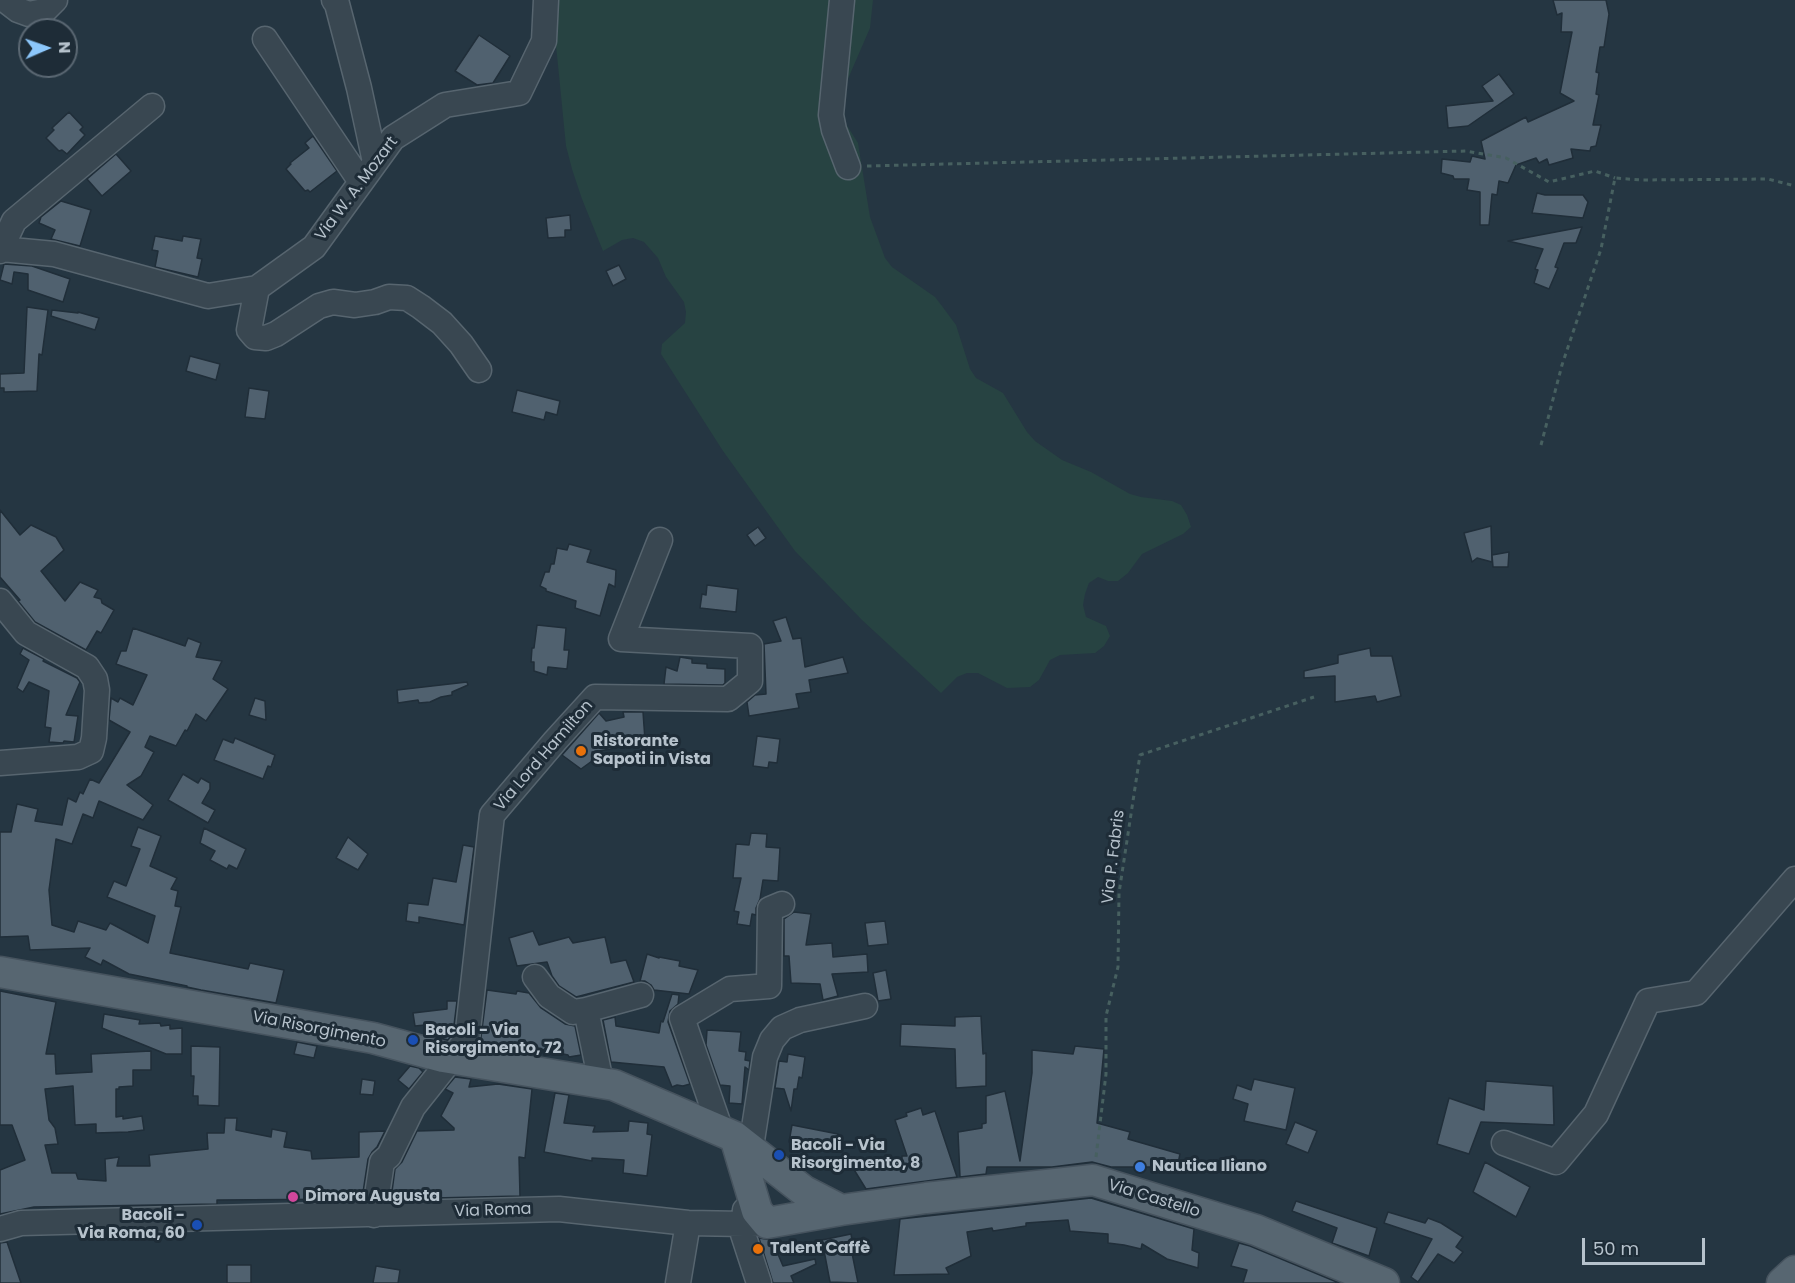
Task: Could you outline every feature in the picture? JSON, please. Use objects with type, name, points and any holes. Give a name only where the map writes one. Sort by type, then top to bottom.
[{"type":"main road","name":"Via Risorgimento","points":[[0,972],[373,1038],[450,1058],[614,1085],[736,1138],[793,1182],[842,1210]]},
{"type":"main road","points":[[736,1138],[757,1211],[768,1222]]},
{"type":"main road","name":"Via Castello","points":[[842,1210],[1093,1180],[1256,1230],[1384,1283]]},
{"type":"main road","name":"Via Roma","points":[[768,1222],[842,1210]]},
{"type":"main road","points":[[1782,1283],[1795,1271]]},
{"type":"street","points":[[5,0],[28,14],[44,11],[55,0]]},
{"type":"street","points":[[334,0],[359,88],[375,162]]},
{"type":"street","name":"Via W. A. Mozart","points":[[1,250],[54,254],[208,296],[257,288],[314,247],[393,138],[445,105],[519,93],[544,41],[546,0]]},
{"type":"street","points":[[842,0],[831,115],[834,130],[848,167]]},
{"type":"street","points":[[265,39],[361,182]]},
{"type":"street","points":[[1,250],[14,221],[152,106]]},
{"type":"street","points":[[257,288],[249,330],[255,337],[266,338],[276,334],[319,306],[333,302],[355,305],[389,297],[407,298],[442,323],[461,344],[479,370]]},
{"type":"street","name":"Via Lord Hamilton","points":[[450,1058],[466,1039],[492,815],[595,697],[728,699],[750,681],[750,646],[621,639],[660,540]]},
{"type":"street","points":[[0,601],[26,633],[87,667],[95,679],[97,690],[91,751],[78,757],[0,763]]},
{"type":"street","points":[[1504,1143],[1556,1162],[1596,1114],[1648,1001],[1696,993],[1795,879]]},
{"type":"street","points":[[736,1138],[682,1018],[730,989],[769,986],[770,909],[782,904]]},
{"type":"street","points":[[535,977],[549,996],[573,1012],[641,995]]},
{"type":"street","points":[[736,1138],[772,1040],[782,1028],[800,1020],[865,1006]]},
{"type":"street","points":[[586,1010],[601,1082]]},
{"type":"street","points":[[374,1215],[382,1162],[389,1156],[413,1107],[450,1058]]},
{"type":"street","points":[[746,1177],[759,1171],[771,1170],[793,1182],[800,1205],[743,1234],[759,1283]]},
{"type":"street","name":"Via Roma","points":[[0,1229],[21,1223],[559,1209],[688,1223],[768,1222]]},
{"type":"street","points":[[678,1283],[688,1223]]},
{"type":"path","points":[[848,167],[1466,151],[1506,158],[1549,182],[1595,171],[1615,178],[1641,180],[1768,179],[1795,186]]},
{"type":"path","points":[[1541,445],[1562,365],[1601,249],[1615,178]]},
{"type":"path","name":"Via P. Fabris","points":[[1093,1180],[1106,1074],[1107,1016],[1118,967],[1119,893],[1140,755],[1314,697]]},
{"type":"green space","points":[[556,0],[873,0],[870,28],[844,88],[843,101],[846,124],[858,143],[870,217],[885,258],[892,267],[935,297],[956,325],[970,369],[976,378],[1003,393],[1035,441],[1062,460],[1091,472],[1130,494],[1172,501],[1181,505],[1187,515],[1191,527],[1183,534],[1142,554],[1128,573],[1118,581],[1108,581],[1098,577],[1089,583],[1083,605],[1086,617],[1106,626],[1110,636],[1104,646],[1095,653],[1060,655],[1050,660],[1039,680],[1030,687],[1007,688],[978,673],[967,673],[957,677],[941,693],[862,620],[795,551],[723,451],[661,354],[662,344],[685,323],[686,312],[684,302],[666,277],[658,258],[644,242],[633,238],[622,240],[603,251],[582,199],[566,146],[555,35]]},
{"type":"building","points":[[1553,0],[1606,0],[1609,14],[1604,47],[1600,47],[1596,72],[1599,73],[1596,94],[1599,95],[1593,125],[1601,125],[1596,146],[1591,147],[1590,151],[1571,149],[1573,158],[1549,165],[1547,159],[1539,163],[1536,158],[1516,165],[1508,183],[1499,181],[1497,195],[1492,194],[1489,225],[1480,225],[1480,192],[1467,190],[1469,179],[1454,179],[1453,176],[1441,173],[1442,159],[1470,162],[1472,156],[1485,159],[1481,141],[1526,117],[1528,122],[1574,101],[1560,93],[1572,32],[1561,32],[1562,13],[1557,15]]},
{"type":"building","points":[[479,35],[510,56],[493,83],[477,85],[455,71]]},
{"type":"building","points":[[1499,74],[1514,94],[1468,126],[1448,128],[1446,106],[1493,101],[1482,86]]},
{"type":"building","points":[[69,112],[83,127],[80,130],[85,135],[67,154],[62,150],[59,151],[46,138],[54,130],[52,128]]},
{"type":"building","points":[[313,136],[337,171],[310,192],[305,191],[286,169],[309,148],[305,143]]},
{"type":"building","points":[[116,154],[131,171],[102,196],[87,179]]},
{"type":"building","points":[[1537,193],[1583,195],[1588,202],[1583,218],[1532,213]]},
{"type":"building","points":[[61,201],[91,210],[80,246],[51,239],[55,230],[39,223],[41,217]]},
{"type":"building","points":[[570,215],[571,230],[565,230],[565,237],[548,238],[546,218]]},
{"type":"building","points":[[1582,227],[1576,243],[1564,243],[1555,267],[1558,268],[1549,289],[1534,283],[1538,270],[1535,269],[1543,249],[1508,241]]},
{"type":"building","points":[[155,236],[182,241],[183,236],[201,239],[197,258],[202,259],[198,277],[155,267],[158,251],[152,250]]},
{"type":"building","points":[[4,264],[32,266],[70,279],[63,302],[28,290],[28,274],[14,272],[12,284],[0,280]]},
{"type":"building","points":[[619,265],[626,279],[613,286],[606,271]]},
{"type":"building","points":[[27,307],[48,310],[42,355],[39,354],[37,391],[4,392],[4,388],[0,388],[0,374],[24,373]]},
{"type":"building","points":[[52,310],[78,312],[99,318],[95,330],[51,316]]},
{"type":"building","points":[[190,356],[220,364],[216,380],[186,371]]},
{"type":"building","points":[[249,388],[269,391],[265,419],[245,417]]},
{"type":"building","points":[[517,390],[560,401],[557,415],[546,412],[544,420],[512,412]]},
{"type":"building","points":[[0,510],[20,535],[31,525],[56,537],[64,550],[41,571],[65,601],[80,582],[98,590],[94,597],[101,599],[102,603],[114,610],[101,633],[97,631],[86,650],[35,622],[0,577]]},
{"type":"building","points":[[1491,526],[1492,562],[1477,558],[1472,562],[1464,533]]},
{"type":"building","points":[[758,527],[766,538],[755,546],[747,535]]},
{"type":"building","points":[[569,544],[591,550],[587,562],[616,570],[615,587],[609,584],[600,616],[575,608],[576,601],[546,591],[540,586],[545,572],[549,572],[551,564],[554,564],[557,548],[567,550]]},
{"type":"building","points":[[1509,552],[1508,567],[1493,567],[1492,555]]},
{"type":"building","points":[[707,585],[738,589],[736,612],[700,608],[702,594],[706,595]]},
{"type":"building","points":[[786,617],[793,639],[801,638],[805,667],[843,657],[848,673],[809,680],[811,692],[796,694],[799,708],[749,716],[747,702],[755,695],[766,694],[764,644],[781,641],[773,621]]},
{"type":"building","points":[[537,625],[566,628],[564,650],[569,650],[567,669],[548,667],[547,675],[534,671],[534,662],[531,662]]},
{"type":"building","points":[[133,628],[185,646],[188,638],[201,643],[196,657],[222,661],[213,679],[228,689],[206,721],[196,714],[176,746],[150,736],[145,747],[154,752],[141,776],[127,785],[153,805],[143,820],[99,801],[93,818],[83,814],[72,844],[56,839],[49,890],[52,925],[74,932],[78,921],[106,930],[110,923],[148,943],[155,916],[107,897],[114,881],[126,886],[140,849],[131,846],[138,827],[161,836],[150,866],[177,878],[171,889],[178,891],[175,906],[181,907],[170,953],[248,969],[250,963],[284,970],[276,1003],[129,974],[103,960],[101,965],[85,957],[90,948],[30,950],[28,936],[0,937],[0,832],[11,832],[17,804],[38,809],[35,821],[62,825],[68,798],[76,802],[80,792],[83,794],[90,779],[99,783],[130,732],[109,720],[111,698],[118,702],[120,698],[133,705],[147,675],[116,664],[121,651],[126,651]]},
{"type":"building","points":[[23,648],[77,678],[80,682],[66,715],[78,716],[74,742],[49,742],[51,728],[45,727],[49,691],[29,682],[23,692],[17,688],[29,660],[20,654]]},
{"type":"building","points":[[1370,648],[1371,656],[1392,656],[1401,696],[1377,702],[1375,696],[1335,702],[1335,676],[1304,678],[1304,671],[1338,663],[1338,655]]},
{"type":"building","points":[[680,657],[692,659],[692,663],[707,664],[707,668],[725,669],[725,683],[723,685],[664,684],[666,667],[677,671]]},
{"type":"building","points":[[467,682],[468,685],[452,692],[452,695],[430,702],[419,703],[418,700],[398,703],[397,690]]},
{"type":"building","points":[[255,698],[265,701],[266,720],[249,715]]},
{"type":"building","points":[[623,712],[643,712],[645,740],[617,742],[617,748],[592,752],[592,761],[581,769],[562,755],[599,713],[606,721],[624,717]]},
{"type":"building","points":[[757,736],[780,739],[777,763],[769,762],[768,768],[753,766]]},
{"type":"building","points":[[235,738],[275,755],[263,779],[214,760],[223,739],[233,743]]},
{"type":"building","points":[[183,774],[198,783],[201,778],[210,783],[210,789],[202,803],[215,810],[208,823],[168,800]]},
{"type":"building","points":[[204,828],[246,849],[237,869],[229,865],[227,869],[210,860],[215,851],[200,843]]},
{"type":"building","points":[[751,833],[767,834],[766,847],[780,848],[778,881],[763,880],[756,915],[752,914],[750,926],[737,924],[739,912],[734,911],[741,878],[733,878],[736,844],[749,845]]},
{"type":"building","points":[[348,837],[368,854],[358,870],[336,858]]},
{"type":"building","points":[[463,845],[474,847],[464,925],[419,917],[419,923],[406,921],[408,903],[428,905],[433,878],[456,882]]},
{"type":"building","points":[[794,912],[811,914],[806,945],[832,943],[833,957],[867,954],[868,972],[832,974],[838,996],[823,1000],[820,984],[791,983],[789,956],[784,956],[784,919]]},
{"type":"building","points":[[885,921],[888,944],[868,946],[865,923]]},
{"type":"building","points":[[533,931],[539,945],[569,937],[573,943],[605,937],[611,963],[626,960],[634,982],[576,997],[559,986],[547,962],[517,966],[509,938]]},
{"type":"building","points":[[647,954],[680,961],[679,966],[698,970],[689,994],[654,990],[645,981],[640,981]]},
{"type":"building","points":[[886,970],[891,999],[878,1001],[873,973]]},
{"type":"building","points":[[487,990],[516,994],[517,991],[529,993],[541,1008],[565,1024],[575,1026],[581,1055],[569,1057],[531,1047],[530,1053],[480,1045]]},
{"type":"building","points":[[0,991],[56,1002],[46,1054],[55,1054],[56,1074],[92,1072],[91,1054],[151,1051],[151,1070],[133,1070],[133,1086],[116,1089],[116,1117],[123,1116],[123,1119],[142,1116],[144,1130],[96,1133],[96,1124],[75,1125],[73,1086],[45,1089],[49,1120],[55,1128],[58,1144],[45,1145],[52,1173],[76,1173],[78,1179],[106,1181],[105,1159],[119,1157],[117,1166],[150,1166],[149,1155],[208,1149],[207,1133],[224,1133],[225,1118],[237,1118],[236,1130],[271,1137],[272,1129],[287,1132],[284,1147],[311,1151],[312,1159],[359,1157],[359,1132],[385,1131],[368,1159],[362,1199],[217,1200],[217,1204],[34,1207],[0,1214],[0,1170],[25,1160],[12,1125],[0,1125]]},
{"type":"building","points":[[672,994],[679,995],[678,1004],[670,1011],[668,1022],[690,1084],[672,1087],[664,1067],[611,1062],[603,1020],[615,1017],[616,1026],[659,1033],[661,1021],[663,1022]]},
{"type":"building","points":[[447,1001],[457,1001],[453,1033],[448,1040],[426,1034],[425,1025],[415,1026],[413,1013],[447,1009]]},
{"type":"building","points":[[104,1014],[140,1020],[139,1024],[160,1023],[161,1026],[170,1025],[170,1029],[182,1028],[182,1054],[166,1054],[102,1028]]},
{"type":"building","points":[[981,1016],[983,1054],[986,1053],[986,1086],[956,1088],[955,1049],[900,1046],[901,1024],[955,1026],[955,1017]]},
{"type":"building","points":[[707,1030],[741,1032],[739,1051],[746,1052],[745,1060],[750,1061],[749,1070],[745,1067],[742,1104],[729,1103],[730,1086],[720,1085],[706,1045]]},
{"type":"building","points":[[297,1042],[317,1046],[314,1058],[294,1054]]},
{"type":"building","points":[[191,1046],[220,1047],[219,1106],[198,1105],[198,1096],[193,1096]]},
{"type":"building","points":[[1075,1046],[1104,1049],[1097,1123],[1130,1132],[1128,1139],[1180,1154],[1177,1168],[1153,1162],[1151,1167],[1111,1167],[1092,1162],[1052,1167],[987,1167],[986,1174],[960,1177],[958,1132],[982,1128],[982,1124],[986,1123],[986,1096],[1005,1091],[1020,1161],[1032,1073],[1032,1050],[1073,1054]]},
{"type":"building","points":[[788,1054],[805,1057],[802,1078],[799,1077],[797,1089],[794,1089],[791,1111],[784,1089],[775,1088],[779,1061],[787,1062]]},
{"type":"building","points":[[410,1066],[419,1068],[423,1072],[409,1089],[398,1080]]},
{"type":"building","points":[[455,1077],[471,1079],[469,1087],[498,1084],[532,1089],[525,1158],[519,1157],[520,1196],[391,1199],[395,1169],[402,1162],[417,1131],[454,1130],[441,1116],[453,1093],[445,1089]]},
{"type":"building","points":[[362,1079],[375,1081],[373,1095],[360,1094]]},
{"type":"building","points":[[1254,1079],[1295,1088],[1286,1130],[1244,1121],[1248,1104],[1233,1099],[1237,1085],[1251,1090]]},
{"type":"building","points":[[1486,1081],[1553,1086],[1554,1125],[1481,1122],[1469,1154],[1437,1144],[1449,1098],[1484,1110]]},
{"type":"building","points":[[555,1093],[569,1095],[564,1123],[595,1126],[593,1132],[628,1131],[629,1121],[648,1123],[647,1134],[652,1135],[647,1176],[623,1173],[624,1160],[592,1158],[592,1161],[544,1152]]},
{"type":"building","points":[[921,1108],[923,1115],[935,1111],[957,1177],[866,1189],[853,1168],[902,1159],[902,1156],[907,1156],[895,1120]]},
{"type":"building","points":[[1295,1122],[1317,1131],[1308,1153],[1286,1144]]},
{"type":"building","points":[[792,1125],[838,1134],[837,1142],[803,1140],[802,1145],[789,1142]]},
{"type":"building","points":[[1485,1162],[1530,1187],[1516,1217],[1473,1192]]},
{"type":"building","points":[[1091,1198],[1194,1229],[1192,1250],[1199,1253],[1198,1268],[1167,1259],[1142,1244],[1141,1249],[1108,1243],[1108,1234],[1070,1231],[1068,1220],[1026,1223],[1026,1226],[993,1231],[992,1228],[967,1232],[971,1256],[946,1268],[949,1274],[894,1275],[900,1219]]},
{"type":"building","points":[[1296,1201],[1377,1228],[1369,1256],[1332,1243],[1337,1228],[1292,1211]]},
{"type":"building","points":[[1388,1212],[1425,1223],[1428,1218],[1441,1223],[1463,1237],[1456,1247],[1463,1252],[1454,1263],[1438,1254],[1418,1282],[1411,1277],[1432,1239],[1384,1223]]},
{"type":"building","points":[[851,1234],[858,1283],[830,1282],[822,1240]]},
{"type":"building","points":[[759,1238],[772,1240],[783,1266],[815,1259],[816,1264],[791,1276],[794,1283],[773,1283]]},
{"type":"building","points":[[7,1242],[21,1283],[0,1283],[0,1243]]},
{"type":"building","points":[[1239,1243],[1339,1283],[1243,1283],[1247,1270],[1231,1266]]},
{"type":"building","points":[[227,1265],[251,1265],[251,1283],[227,1283]]},
{"type":"building","points":[[376,1266],[400,1270],[398,1283],[373,1283]]},
{"type":"place","name":"Ristorante Sapoti in Vista","points":[[581,751]]},
{"type":"place","name":"Bacoli - Via Risorgimento, 72","points":[[413,1040]]},
{"type":"place","name":"Bacoli - Via Risorgimento, 8","points":[[779,1155]]},
{"type":"place","name":"Nautica Iliano","points":[[1140,1167]]},
{"type":"place","name":"Dimora Augusta","points":[[293,1197]]},
{"type":"place","name":"Bacoli - Via Roma, 60","points":[[197,1225]]},
{"type":"place","name":"Talent Caffè","points":[[758,1249]]}]
